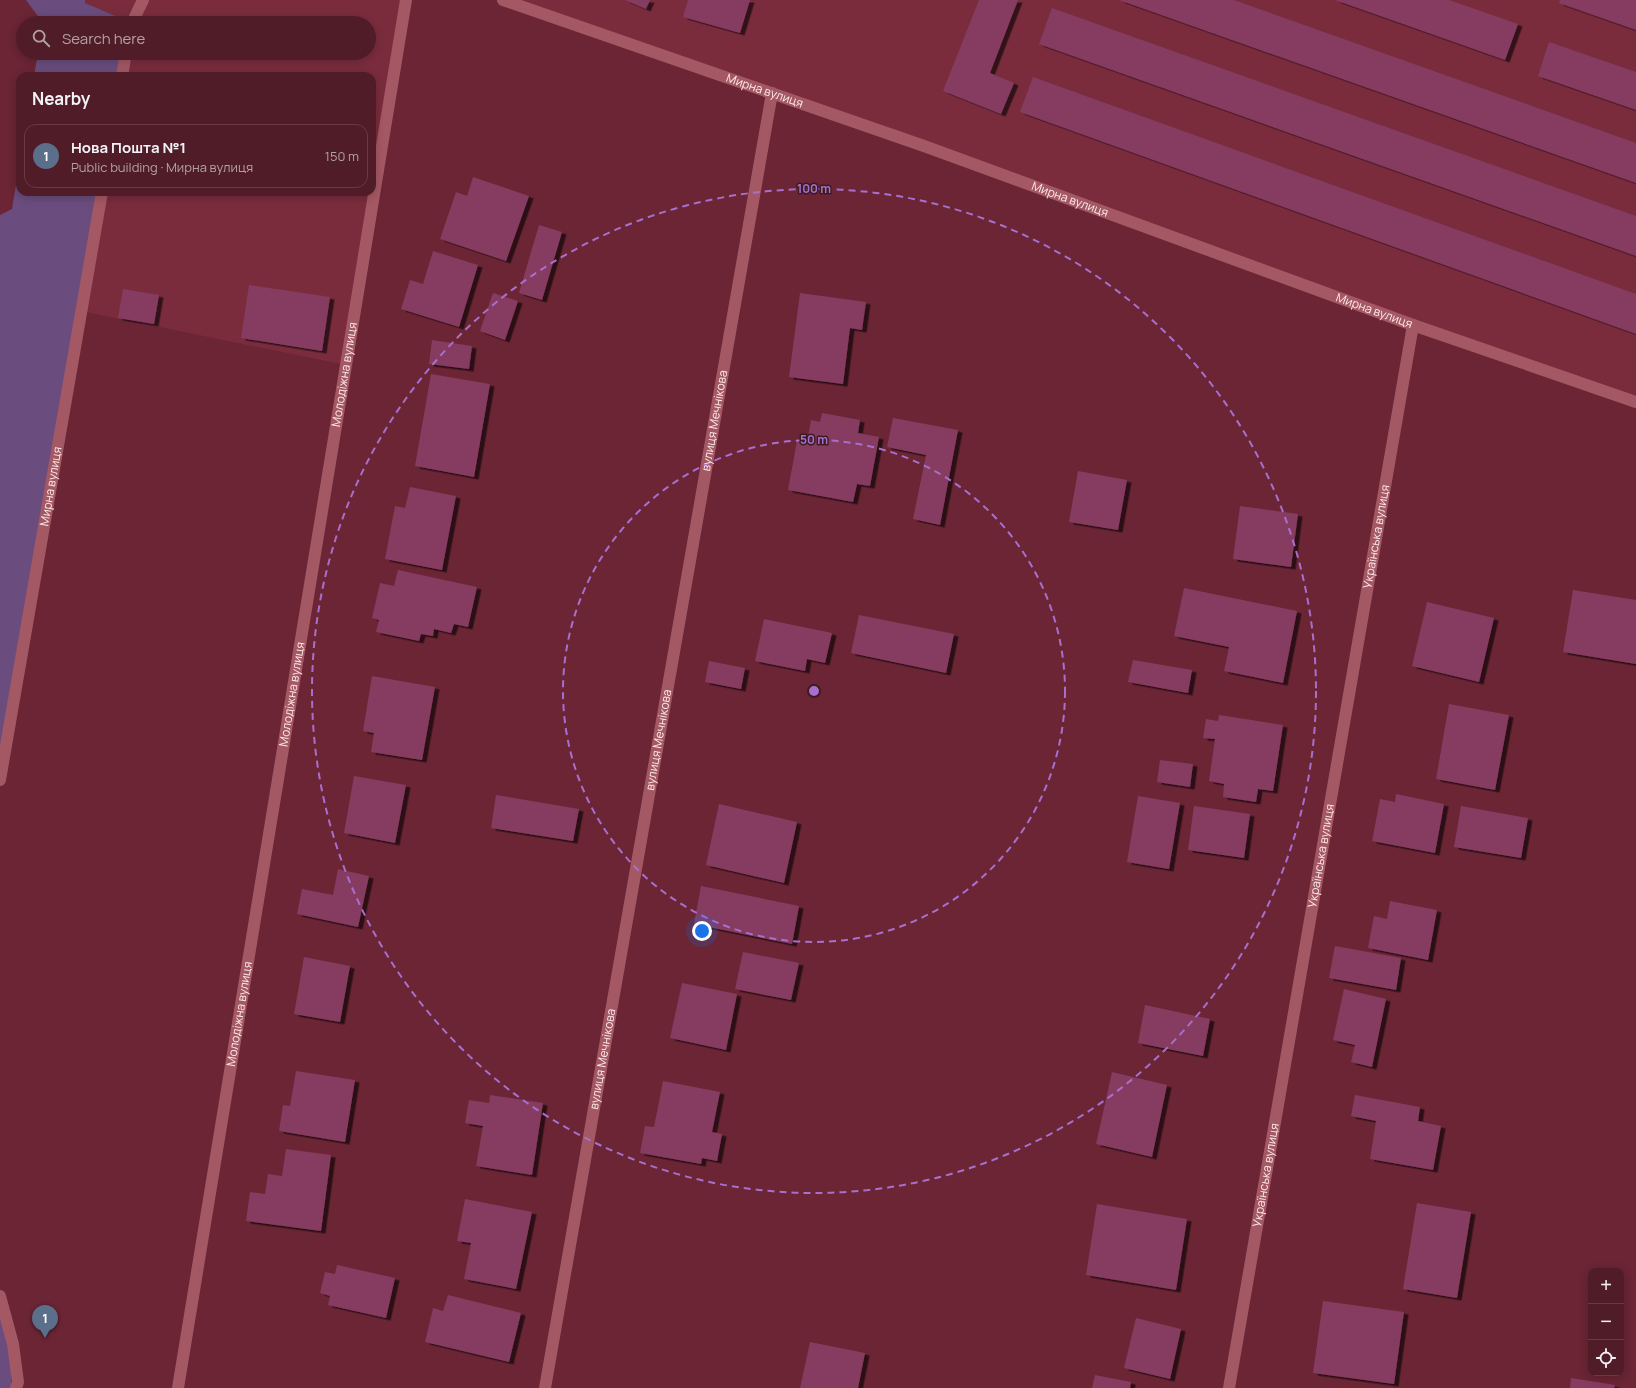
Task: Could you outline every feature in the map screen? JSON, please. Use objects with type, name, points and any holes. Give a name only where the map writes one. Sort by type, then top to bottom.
[{"type":"street","points":[[135,16],[143,0]]},
{"type":"street","name":"Молодіжна вулиця","points":[[376,183],[406,0]]},
{"type":"street","name":"Мирна вулиця","points":[[503,0],[924,146],[1413,325],[1636,402]]},
{"type":"street","points":[[123,72],[125,60]]},
{"type":"street","name":"вулиця Мечнікова","points":[[546,1388],[772,93]]},
{"type":"street","name":"Мирна вулиця","points":[[0,780],[101,196]]},
{"type":"street","name":"Молодіжна вулиця","points":[[178,1388],[374,196]]},
{"type":"street","name":"Українська вулиця","points":[[1229,1388],[1413,325]]},
{"type":"street","points":[[0,1296],[13,1344],[18,1382],[16,1388]]},
{"type":"shaded area","points":[[26,0],[85,0],[85,3],[116,16],[38,16]]},
{"type":"shaded area","points":[[85,0],[406,0],[376,182],[376,72],[123,72],[125,60],[376,60],[376,16],[116,16],[85,3]]},
{"type":"shaded area","points":[[503,0],[1636,0],[1636,402]]},
{"type":"shaded area","points":[[37,60],[125,60],[123,72],[35,72]]},
{"type":"shaded area","points":[[16,184],[16,196],[101,196],[0,780],[0,215],[12,209]]},
{"type":"shaded area","points":[[101,196],[374,196],[346,365],[81,311]]},
{"type":"shaded area","points":[[0,1296],[13,1344],[11,1388],[0,1388]]},
{"type":"building","points":[[625,0],[650,0],[646,9]]},
{"type":"building","points":[[688,0],[750,0],[740,33],[683,17]]},
{"type":"building","points":[[979,0],[1018,0],[990,73],[1014,83],[1001,114],[943,91]]},
{"type":"building","points":[[1119,0],[1234,0],[1636,143],[1636,183]]},
{"type":"building","points":[[1335,0],[1449,0],[1518,24],[1505,60]]},
{"type":"building","points":[[1560,0],[1636,0],[1636,30],[1559,3]]},
{"type":"building","points":[[1052,8],[1636,216],[1636,256],[1039,44]]},
{"type":"building","points":[[1549,42],[1636,72],[1636,110],[1538,76]]},
{"type":"building","points":[[1033,77],[1636,294],[1636,334],[1020,112]]},
{"type":"building","points":[[473,177],[529,196],[506,261],[440,239],[456,192],[467,196]]},
{"type":"building","points":[[539,225],[562,232],[542,300],[519,293]]},
{"type":"building","points":[[433,251],[478,265],[459,327],[401,309],[410,280],[423,284]]},
{"type":"building","points":[[249,285],[330,297],[322,351],[241,338]]},
{"type":"building","points":[[123,289],[159,295],[154,324],[118,318]]},
{"type":"building","points":[[493,293],[518,301],[505,340],[480,331]]},
{"type":"building","points":[[800,293],[866,302],[862,330],[850,328],[843,384],[789,377]]},
{"type":"building","points":[[432,340],[472,346],[469,369],[429,364]]},
{"type":"building","points":[[431,374],[490,384],[474,477],[415,466]]},
{"type":"building","points":[[822,413],[860,420],[858,433],[879,437],[870,486],[857,484],[853,502],[788,490],[797,441],[807,443],[811,420],[820,422]]},
{"type":"building","points":[[893,418],[958,430],[940,525],[913,519],[926,455],[887,447]]},
{"type":"building","points":[[1078,471],[1127,480],[1118,530],[1069,522]]},
{"type":"building","points":[[410,487],[456,496],[442,570],[385,559],[395,506],[405,508]]},
{"type":"building","points":[[1240,506],[1298,514],[1291,567],[1233,559]]},
{"type":"building","points":[[398,570],[477,587],[468,627],[454,624],[451,633],[434,629],[433,636],[421,634],[419,641],[376,632],[379,620],[372,618],[380,583],[394,586]]},
{"type":"building","points":[[1184,588],[1297,611],[1283,683],[1224,671],[1229,647],[1174,636]]},
{"type":"building","points":[[1573,590],[1636,600],[1636,664],[1563,652]]},
{"type":"building","points":[[1427,602],[1494,618],[1479,682],[1412,666]]},
{"type":"building","points":[[859,615],[954,634],[946,673],[851,653]]},
{"type":"building","points":[[764,619],[832,633],[825,663],[807,659],[805,671],[755,661]]},
{"type":"building","points":[[1133,660],[1192,670],[1188,693],[1128,682]]},
{"type":"building","points":[[709,661],[745,668],[741,689],[705,682]]},
{"type":"building","points":[[372,676],[435,687],[422,760],[371,752],[374,733],[363,731]]},
{"type":"building","points":[[1449,704],[1509,715],[1495,790],[1436,779]]},
{"type":"building","points":[[1219,715],[1283,725],[1273,791],[1258,789],[1256,802],[1223,797],[1224,784],[1209,781],[1215,739],[1203,738],[1206,719],[1218,721]]},
{"type":"building","points":[[1160,760],[1193,764],[1190,787],[1157,782]]},
{"type":"building","points":[[354,776],[406,785],[395,843],[344,833]]},
{"type":"building","points":[[1396,794],[1444,804],[1435,853],[1372,841],[1380,799],[1395,802]]},
{"type":"building","points":[[496,795],[579,809],[573,841],[491,828]]},
{"type":"building","points":[[1138,796],[1180,803],[1169,869],[1127,862]]},
{"type":"building","points":[[719,804],[797,822],[784,883],[706,865]]},
{"type":"building","points":[[1194,806],[1250,814],[1244,858],[1188,850]]},
{"type":"building","points":[[1461,806],[1528,818],[1521,858],[1454,847]]},
{"type":"building","points":[[338,869],[369,876],[358,927],[297,914],[302,889],[333,895]]},
{"type":"building","points":[[701,886],[799,906],[792,944],[694,924]]},
{"type":"building","points":[[1390,901],[1437,910],[1428,960],[1368,948],[1374,916],[1387,919]]},
{"type":"building","points":[[1335,946],[1401,958],[1396,990],[1329,978]]},
{"type":"building","points":[[743,952],[799,963],[791,1000],[735,989]]},
{"type":"building","points":[[304,957],[350,966],[340,1022],[294,1014]]},
{"type":"building","points":[[682,983],[737,994],[726,1050],[670,1038]]},
{"type":"building","points":[[1344,989],[1386,999],[1372,1067],[1351,1062],[1355,1045],[1333,1040]]},
{"type":"building","points":[[1145,1005],[1210,1019],[1203,1056],[1138,1043]]},
{"type":"building","points":[[296,1071],[355,1080],[345,1142],[279,1131],[283,1105],[290,1106]]},
{"type":"building","points":[[1112,1072],[1167,1085],[1152,1157],[1096,1144]]},
{"type":"building","points":[[663,1081],[720,1092],[712,1132],[722,1134],[717,1161],[702,1158],[701,1164],[640,1153],[645,1126],[654,1127]]},
{"type":"building","points":[[490,1095],[543,1103],[532,1175],[476,1166],[483,1126],[465,1123],[469,1100],[489,1103]]},
{"type":"building","points":[[1355,1095],[1420,1107],[1418,1121],[1441,1126],[1433,1170],[1370,1159],[1376,1121],[1351,1116]]},
{"type":"building","points":[[286,1149],[331,1155],[321,1231],[246,1221],[250,1192],[265,1194],[268,1174],[282,1176]]},
{"type":"building","points":[[465,1199],[532,1212],[516,1289],[464,1279],[471,1243],[457,1241]]},
{"type":"building","points":[[1417,1203],[1471,1212],[1457,1298],[1403,1289]]},
{"type":"building","points":[[1097,1204],[1187,1219],[1176,1290],[1086,1275]]},
{"type":"building","points":[[337,1265],[395,1278],[386,1318],[328,1305],[330,1296],[320,1293],[325,1272],[335,1274]]},
{"type":"building","points":[[448,1295],[521,1313],[509,1362],[425,1342],[433,1308],[443,1311]]},
{"type":"building","points":[[1323,1301],[1404,1312],[1394,1384],[1313,1373]]},
{"type":"building","points":[[1136,1318],[1181,1329],[1170,1379],[1124,1368]]},
{"type":"building","points":[[810,1342],[865,1353],[858,1388],[800,1388]]},
{"type":"building","points":[[1095,1375],[1131,1382],[1130,1388],[1092,1388]]},
{"type":"building","points":[[1571,1378],[1615,1385],[1614,1388],[1570,1388]]},
{"type":"place","name":"Нова Пошта №1","points":[[45,1338]]}]
